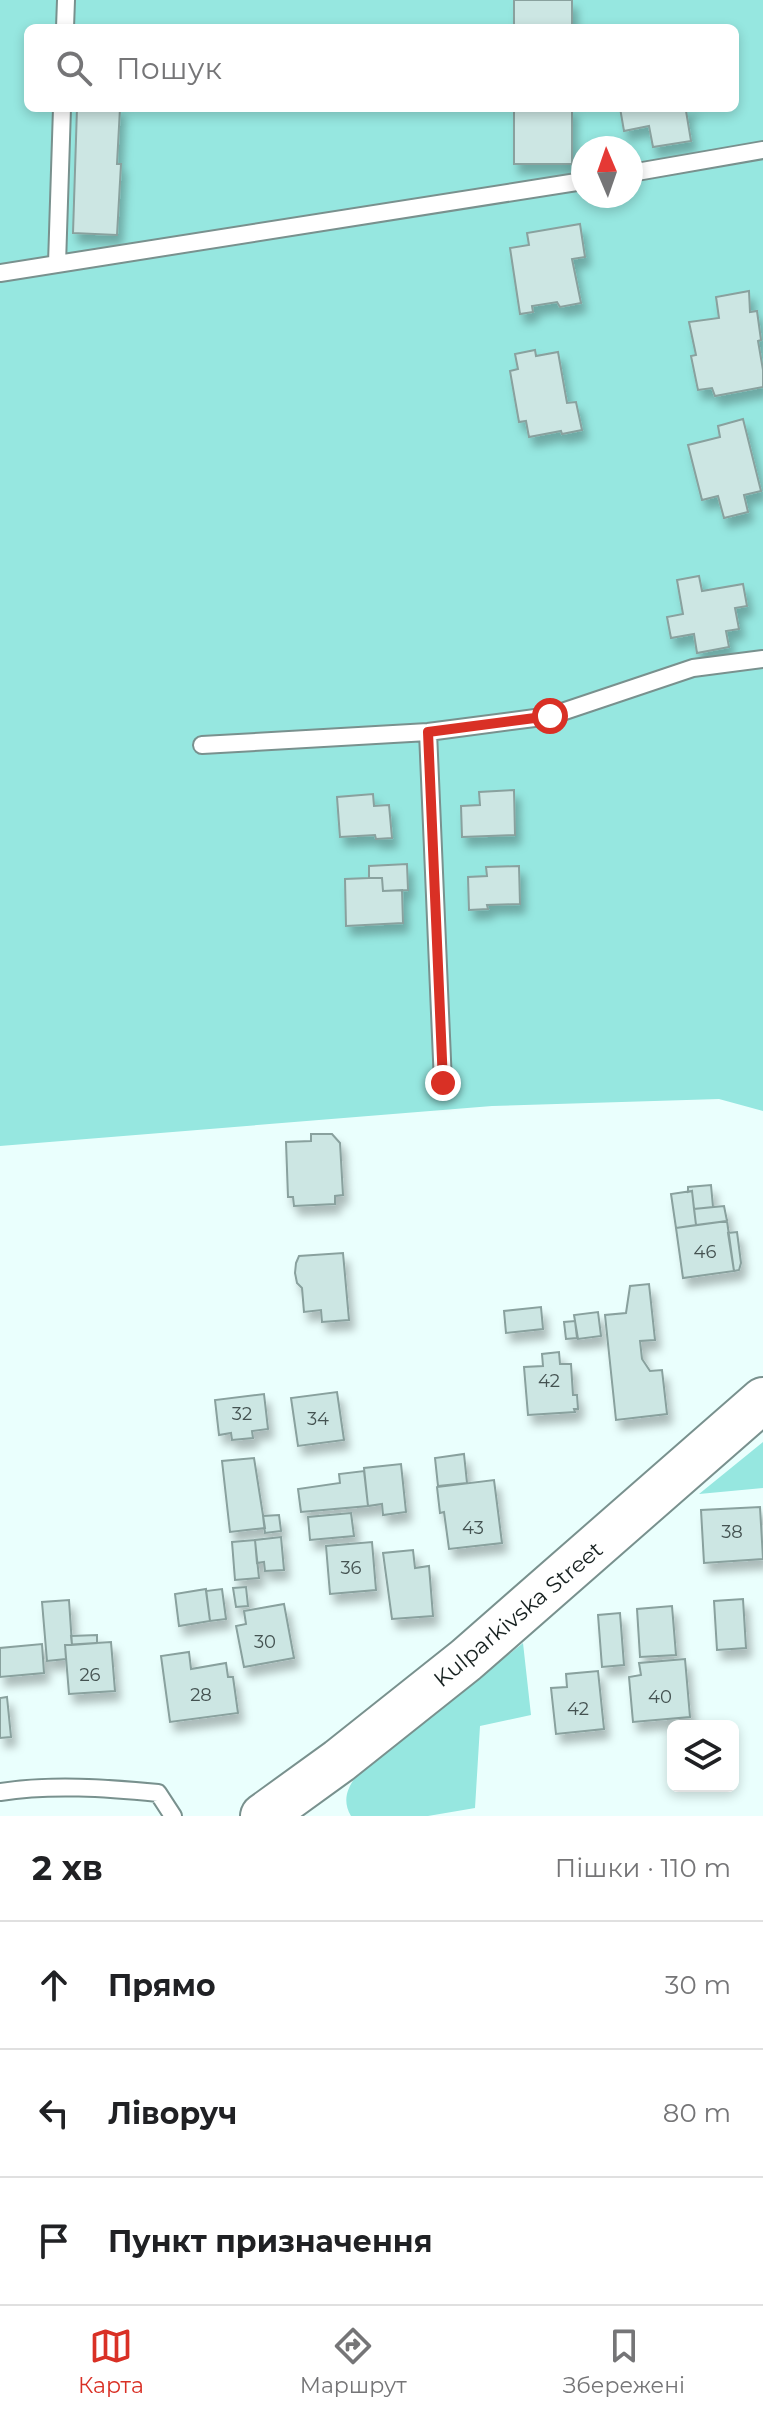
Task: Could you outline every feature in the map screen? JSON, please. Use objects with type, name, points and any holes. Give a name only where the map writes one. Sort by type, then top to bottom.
[{"type":"main road","name":"Kulparkivska Street","points":[[263,1816],[339,1761],[466,1660],[763,1400]]},
{"type":"lane","points":[[65,24],[66,0]]},
{"type":"lane","points":[[57,264],[62,112]]},
{"type":"lane","points":[[643,171],[763,150]]},
{"type":"lane","points":[[0,273],[571,183]]},
{"type":"lane","points":[[202,745],[428,732],[550,716],[693,668],[763,659]]},
{"type":"lane","points":[[428,732],[443,1083]]},
{"type":"lane","points":[[0,1792],[23,1788],[107,1788],[158,1793],[173,1816]]},
{"type":"shaded area","points":[[0,0],[763,0],[763,1111],[719,1099],[492,1106],[0,1146]]},
{"type":"shaded area","points":[[763,1442],[763,1488],[699,1494]]},
{"type":"shaded area","points":[[523,1643],[531,1715],[480,1726],[475,1808],[428,1816],[351,1816],[347,1795],[357,1775]]},
{"type":"building","points":[[514,0],[572,0],[572,24],[514,24]]},
{"type":"building","points":[[77,112],[120,112],[117,235],[73,233]]},
{"type":"building","points":[[514,112],[572,112],[571,164],[514,164]]},
{"type":"building","points":[[621,112],[686,112],[691,141],[653,147],[649,126],[624,131]]},
{"type":"building","points":[[580,224],[585,257],[572,259],[581,303],[560,307],[557,302],[532,306],[533,312],[520,314],[510,248],[529,245],[527,233]]},
{"type":"building","points":[[749,291],[750,312],[757,311],[763,387],[715,396],[712,388],[698,390],[691,356],[696,355],[689,322],[719,318],[716,297]]},
{"type":"building","points":[[535,350],[536,356],[558,352],[567,403],[576,402],[582,430],[529,437],[526,421],[519,422],[510,371],[518,369],[515,354]]},
{"type":"building","points":[[743,419],[761,491],[744,495],[748,512],[724,518],[718,496],[702,500],[688,445],[720,437],[718,426]]},
{"type":"building","points":[[699,576],[702,591],[743,584],[747,606],[735,608],[739,629],[726,631],[729,647],[697,653],[694,634],[671,638],[667,617],[683,614],[677,580]]},
{"type":"building","points":[[514,790],[515,835],[462,837],[461,806],[480,805],[479,792]]},
{"type":"building","points":[[373,794],[374,806],[389,805],[392,838],[376,839],[375,835],[340,837],[337,797]]},
{"type":"building","points":[[407,864],[408,890],[383,891],[382,878],[369,878],[369,866]]},
{"type":"building","points":[[519,866],[520,904],[487,905],[488,909],[469,910],[468,877],[487,876],[486,867]]},
{"type":"building","points":[[382,878],[383,891],[402,890],[403,923],[346,926],[345,879]]},
{"type":"building","points":[[311,1134],[332,1134],[340,1143],[343,1195],[335,1196],[335,1204],[294,1206],[293,1197],[288,1197],[286,1142],[311,1141]]},
{"type":"building","points":[[711,1185],[713,1207],[694,1209],[692,1191],[688,1192],[688,1187]]},
{"type":"building","points":[[692,1191],[696,1225],[676,1228],[671,1194]]},
{"type":"building","points":[[724,1206],[727,1221],[696,1225],[694,1209]]},
{"type":"building","points":[[727,1221],[734,1271],[683,1278],[676,1228]]},
{"type":"building","points":[[737,1232],[741,1263],[739,1270],[734,1271],[728,1233]]},
{"type":"building","points":[[343,1253],[349,1320],[322,1322],[321,1310],[304,1312],[302,1288],[297,1283],[295,1273],[296,1263],[299,1256]]},
{"type":"building","points":[[649,1284],[655,1340],[640,1341],[642,1359],[650,1371],[662,1370],[667,1414],[616,1420],[605,1315],[626,1313],[630,1286]]},
{"type":"building","points":[[541,1307],[543,1329],[506,1333],[504,1311]]},
{"type":"building","points":[[598,1312],[601,1336],[578,1339],[574,1315]]},
{"type":"building","points":[[575,1321],[577,1338],[566,1339],[564,1322]]},
{"type":"building","points":[[559,1352],[560,1364],[571,1364],[573,1395],[577,1395],[578,1409],[574,1409],[575,1412],[528,1415],[524,1367],[543,1366],[542,1354]]},
{"type":"building","points":[[337,1392],[344,1440],[298,1446],[291,1398]]},
{"type":"building","points":[[264,1394],[268,1429],[252,1431],[253,1438],[232,1440],[231,1433],[219,1435],[215,1400]]},
{"type":"building","points":[[464,1454],[467,1483],[438,1486],[435,1458]]},
{"type":"building","points":[[254,1458],[265,1528],[230,1532],[222,1461]]},
{"type":"building","points":[[401,1464],[406,1512],[383,1515],[382,1504],[368,1506],[364,1468]]},
{"type":"building","points":[[364,1471],[368,1506],[301,1512],[298,1489],[340,1483],[339,1474]]},
{"type":"building","points":[[494,1480],[502,1543],[449,1549],[437,1487]]},
{"type":"building","points":[[760,1507],[763,1559],[704,1563],[701,1510]]},
{"type":"building","points":[[351,1513],[354,1536],[310,1540],[308,1517]]},
{"type":"building","points":[[279,1515],[281,1531],[265,1533],[263,1516]]},
{"type":"building","points":[[281,1537],[284,1570],[265,1571],[264,1562],[257,1563],[255,1540]]},
{"type":"building","points":[[255,1540],[259,1578],[235,1580],[232,1542]]},
{"type":"building","points":[[372,1542],[376,1590],[330,1594],[326,1546]]},
{"type":"building","points":[[413,1550],[415,1568],[429,1566],[433,1616],[392,1619],[383,1553]]},
{"type":"building","points":[[246,1587],[248,1606],[236,1607],[233,1588]]},
{"type":"building","points":[[206,1589],[210,1621],[179,1626],[175,1594]]},
{"type":"building","points":[[222,1589],[226,1619],[210,1621],[206,1591]]},
{"type":"building","points":[[743,1599],[746,1648],[717,1650],[714,1601]]},
{"type":"building","points":[[69,1600],[72,1645],[65,1645],[66,1659],[47,1661],[42,1602]]},
{"type":"building","points":[[284,1604],[294,1658],[244,1667],[236,1626],[246,1624],[244,1611]]},
{"type":"building","points":[[672,1606],[676,1655],[640,1657],[637,1609]]},
{"type":"building","points":[[620,1613],[624,1665],[602,1667],[598,1615]]},
{"type":"building","points":[[97,1635],[97,1643],[72,1645],[71,1636]]},
{"type":"building","points":[[111,1642],[115,1691],[69,1694],[65,1645]]},
{"type":"building","points":[[42,1644],[44,1673],[0,1677],[0,1648]]},
{"type":"building","points":[[189,1652],[191,1669],[226,1663],[228,1677],[233,1677],[238,1713],[170,1722],[161,1656]]},
{"type":"building","points":[[685,1659],[690,1717],[633,1722],[629,1677],[641,1675],[639,1663]]},
{"type":"building","points":[[598,1671],[604,1729],[556,1734],[551,1688],[567,1687],[566,1674]]},
{"type":"building","points":[[7,1697],[11,1737],[0,1738],[0,1698]]},
{"type":"route","points":[[443,1083],[428,732],[550,716]]}]
